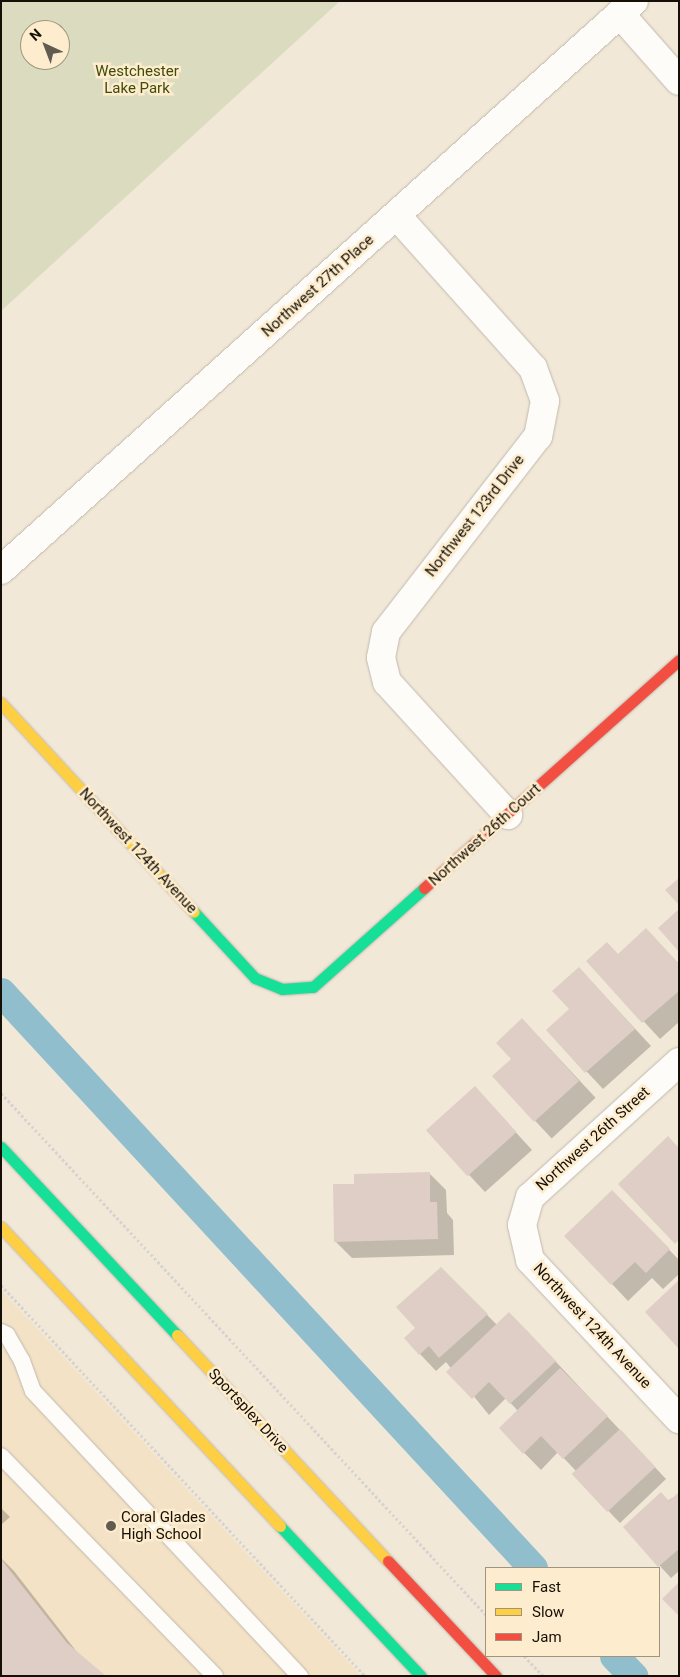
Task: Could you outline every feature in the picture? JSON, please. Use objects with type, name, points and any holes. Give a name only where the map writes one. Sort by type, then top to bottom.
[{"type":"street","points":[[627,8],[679,81]]},
{"type":"street","name":"Northwest 27th Place","points":[[1,570],[627,8]]},
{"type":"street","name":"Northwest 123rd Drive","points":[[397,216],[533,368],[546,401],[538,436],[386,632],[380,658],[387,682],[508,815]]},
{"type":"street","name":"Northwest 26th Court","points":[[282,990],[313,987],[508,815],[679,660]]},
{"type":"street","name":"Northwest 124th Avenue","points":[[1,703],[255,978],[282,990]]},
{"type":"street","name":"Northwest 26th Street","points":[[522,1225],[530,1197],[679,1062]]},
{"type":"street","name":"Sportsplex Drive","points":[[1,1147],[496,1676]]},
{"type":"street","name":"Northwest 124th Avenue","points":[[522,1225],[530,1260],[679,1419]]},
{"type":"street","points":[[1,1227],[421,1676]]},
{"type":"lane","points":[[1,1332],[7,1335],[22,1361],[33,1391],[300,1676]]},
{"type":"lane","points":[[1,1456],[215,1676]]},
{"type":"path","points":[[1,1093],[485,1614]]},
{"type":"path","points":[[1,1285],[366,1676]]},
{"type":"path","points":[[525,1657],[543,1676]]},
{"type":"shaded area","name":"Coral Glades High School","points":[[1,1290],[82,1377],[361,1676],[1,1676]]},
{"type":"green space","name":"Westchester Lake Park","points":[[1,1],[340,1],[1,311]]},
{"type":"building","points":[[679,878],[679,905],[665,890]]},
{"type":"building","points":[[679,909],[679,952],[658,928]]},
{"type":"building","points":[[646,928],[679,964],[679,991],[642,1023],[586,961],[607,942],[618,954]]},
{"type":"building","points":[[579,967],[635,1029],[585,1073],[546,1030],[569,1009],[552,991]]},
{"type":"building","points":[[522,1018],[579,1081],[534,1122],[492,1076],[511,1059],[496,1043]]},
{"type":"building","points":[[475,1086],[516,1132],[467,1176],[426,1130]]},
{"type":"building","points":[[668,1136],[679,1148],[679,1240],[675,1244],[618,1184]]},
{"type":"building","points":[[430,1172],[430,1202],[437,1202],[438,1239],[334,1242],[333,1184],[354,1184],[354,1174]]},
{"type":"building","points":[[612,1190],[670,1249],[646,1273],[635,1262],[611,1285],[564,1236]]},
{"type":"building","points":[[441,1267],[488,1314],[439,1358],[429,1346],[419,1355],[404,1338],[415,1328],[396,1307]]},
{"type":"building","points":[[679,1280],[679,1349],[645,1312]]},
{"type":"building","points":[[509,1312],[556,1361],[510,1404],[489,1382],[472,1399],[446,1372]]},
{"type":"building","points":[[560,1368],[608,1416],[563,1459],[541,1436],[523,1454],[499,1428]]},
{"type":"building","points":[[620,1429],[655,1467],[607,1512],[572,1474]]},
{"type":"building","points":[[661,1492],[669,1501],[679,1492],[679,1549],[658,1567],[623,1527]]},
{"type":"building","points":[[1,1559],[67,1643],[106,1676],[1,1676]]},
{"type":"building","points":[[679,1582],[679,1616],[662,1599]]},
{"type":"waterway","points":[[1,992],[532,1567]]},
{"type":"waterway","points":[[615,1657],[633,1676]]},
{"type":"traffic: fast","points":[[194,912],[255,978],[282,989],[313,987],[424,888]]},
{"type":"traffic: fast","points":[[1,1147],[177,1335]]},
{"type":"traffic: fast","points":[[280,1526],[421,1676]]},
{"type":"traffic: slow","points":[[1,703],[194,912]]},
{"type":"traffic: slow","points":[[1,1227],[280,1526]]},
{"type":"traffic: slow","points":[[177,1335],[388,1561]]},
{"type":"traffic: jam","points":[[424,888],[679,660]]},
{"type":"traffic: jam","points":[[388,1561],[496,1676]]},
{"type":"place","name":"Coral Glades High School","points":[[111,1526]]}]
